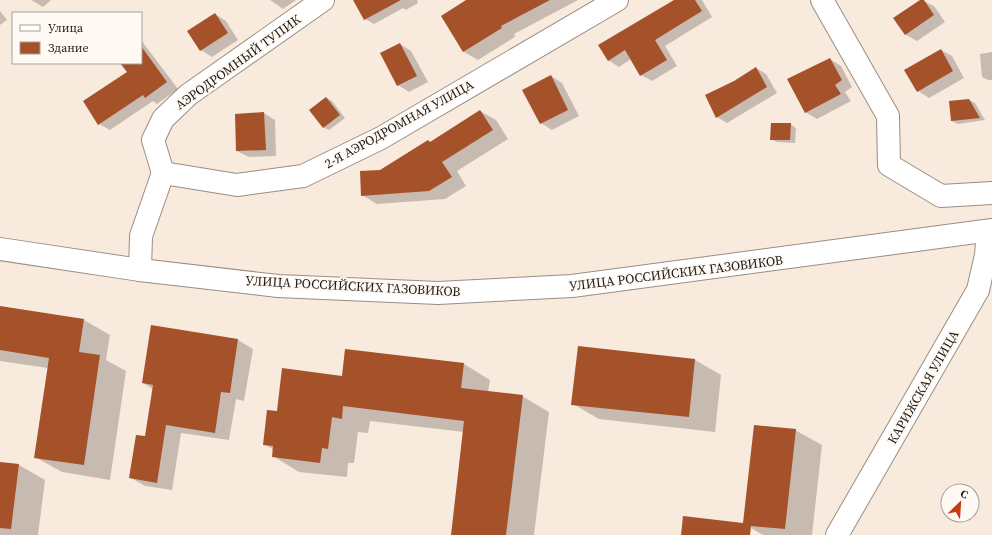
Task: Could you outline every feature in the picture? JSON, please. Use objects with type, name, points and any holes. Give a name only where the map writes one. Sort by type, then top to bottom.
[{"type":"street","name":"АЭРОДРОМНЫЙ ТУПИК","points":[[163,173],[161,160],[153,140],[163,119],[188,95],[323,0]]},
{"type":"street","name":"2-Я АЭРОДРОМНАЯ УЛИЦА","points":[[163,173],[237,185],[303,176],[381,138],[617,0]]},
{"type":"street","points":[[822,0],[888,116],[889,165],[941,196],[992,193]]},
{"type":"street","points":[[140,270],[141,236],[163,173]]},
{"type":"street","name":"УЛИЦА РОССИЙСКИХ ГАЗОВИКОВ","points":[[0,249],[140,270],[278,286],[454,292],[572,286],[990,231]]},
{"type":"street","name":"КАРИЖСКАЯ УЛИЦА","points":[[837,535],[978,290],[990,231]]},
{"type":"building","points":[[353,0],[401,0],[364,20]]},
{"type":"building","points":[[466,0],[550,0],[501,26],[502,28],[463,52],[441,16]]},
{"type":"building","points":[[674,0],[695,0],[702,11],[655,40],[667,60],[640,76],[625,50],[608,61],[598,45]]},
{"type":"building","points":[[920,0],[924,0],[934,15],[905,35],[893,18]]},
{"type":"building","points":[[215,13],[228,33],[200,51],[187,31]]},
{"type":"building","points":[[400,43],[417,76],[397,86],[380,53]]},
{"type":"building","points":[[142,47],[167,82],[145,98],[143,95],[98,125],[83,101],[127,72],[121,64],[142,64]]},
{"type":"building","points":[[941,49],[953,71],[917,92],[904,70]]},
{"type":"building","points":[[830,58],[842,80],[835,85],[841,94],[805,113],[787,79]]},
{"type":"building","points":[[756,67],[767,87],[716,118],[705,95],[734,81]]},
{"type":"building","points":[[551,75],[568,110],[540,124],[522,90]]},
{"type":"building","points":[[326,97],[340,115],[323,128],[309,110]]},
{"type":"building","points":[[969,99],[980,118],[951,121],[949,101]]},
{"type":"building","points":[[480,110],[493,130],[442,162],[452,177],[429,191],[361,196],[360,171],[380,170],[428,140],[430,142]]},
{"type":"building","points":[[264,112],[266,150],[236,151],[235,114]]},
{"type":"building","points":[[771,123],[791,123],[790,140],[770,140]]},
{"type":"building","points":[[0,306],[84,319],[79,352],[100,355],[84,465],[34,458],[49,358],[0,350]]},
{"type":"building","points":[[151,325],[238,339],[230,393],[221,392],[215,433],[166,425],[157,483],[129,478],[136,435],[145,436],[153,385],[142,383]]},
{"type":"building","points":[[578,346],[695,359],[689,417],[571,405]]},
{"type":"building","points":[[345,349],[464,363],[461,388],[523,395],[506,535],[451,535],[464,421],[343,406],[342,419],[332,417],[328,449],[322,448],[320,463],[272,457],[273,446],[263,445],[267,410],[277,411],[282,368],[342,376]]},
{"type":"building","points":[[754,425],[796,429],[785,529],[751,526],[750,535],[681,535],[683,516],[743,523]]},
{"type":"building","points":[[0,462],[19,464],[11,529],[0,528]]}]
